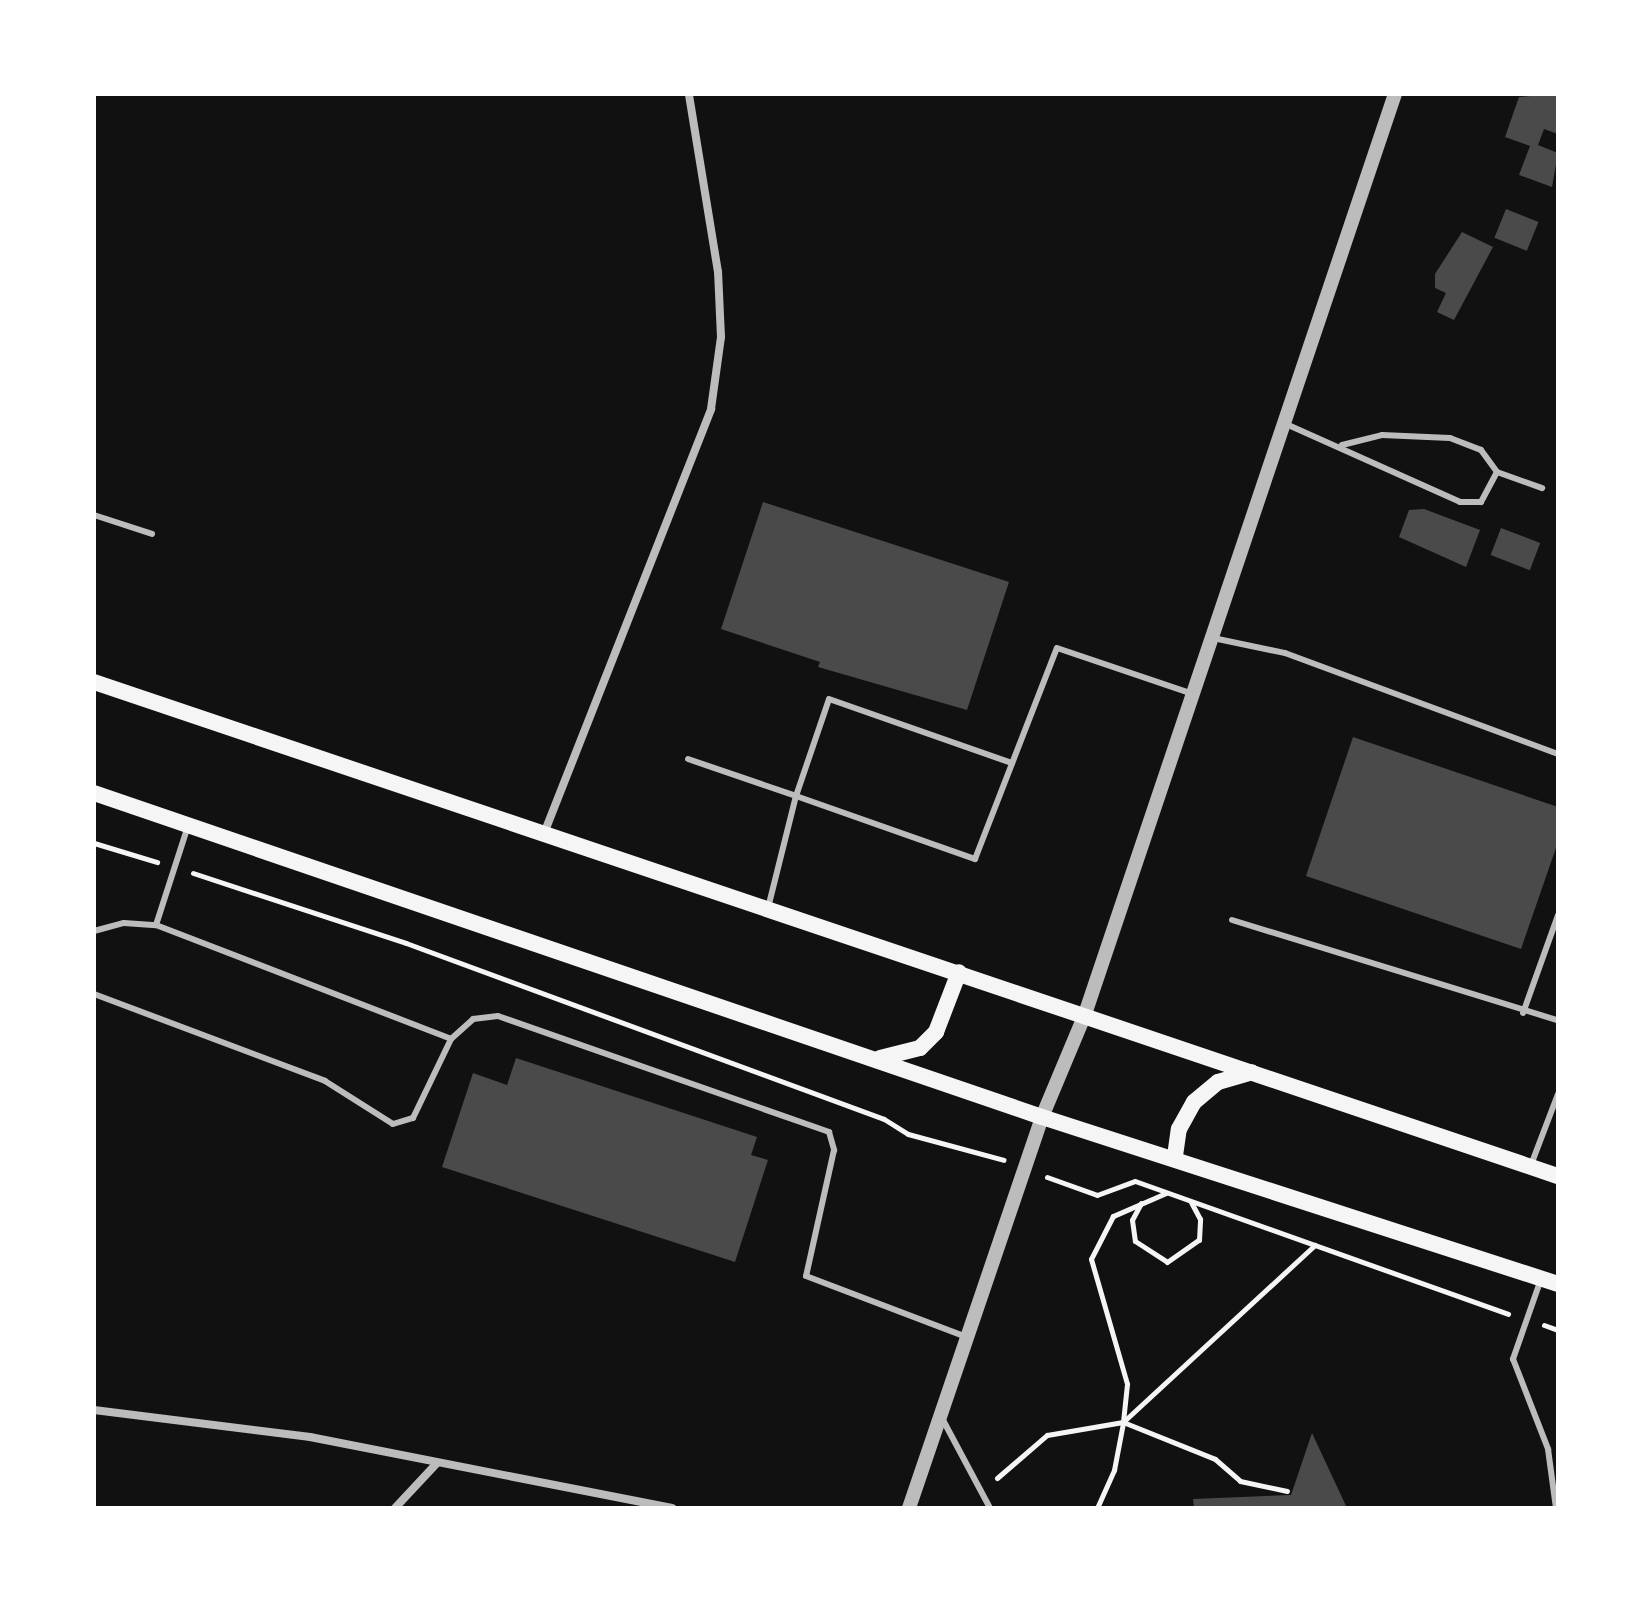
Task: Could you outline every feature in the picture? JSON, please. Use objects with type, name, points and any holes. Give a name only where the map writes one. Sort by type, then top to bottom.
[{"type":"main road","points":[[94,682],[1558,1176]]},
{"type":"main road","points":[[94,793],[1042,1117],[1175,1156],[1558,1284]]},
{"type":"main road","points":[[874,1059],[920,1048],[936,1032],[959,972]]},
{"type":"main road","points":[[1175,1156],[1179,1129],[1194,1102],[1218,1082],[1252,1072]]},
{"type":"street","points":[[543,836],[711,409],[721,337],[718,272],[689,94]]},
{"type":"street","points":[[909,1508],[1042,1117],[1085,1014],[1190,693],[1395,94]]},
{"type":"street","points":[[94,1410],[310,1437],[672,1508]]},
{"type":"street","points":[[395,1508],[437,1463]]},
{"type":"lane","points":[[1283,423],[1342,445],[1430,493],[1460,502],[1481,502],[1497,472]]},
{"type":"lane","points":[[1342,445],[1382,435],[1450,438],[1481,450],[1497,472],[1542,488]]},
{"type":"lane","points":[[94,515],[152,534]]},
{"type":"lane","points":[[1210,638],[1285,653],[1558,754]]},
{"type":"lane","points":[[688,759],[975,859],[1057,648],[1190,693]]},
{"type":"lane","points":[[768,908],[796,796],[829,699],[1012,763]]},
{"type":"lane","points":[[156,925],[188,826]]},
{"type":"lane","points":[[1523,1013],[1558,915]]},
{"type":"lane","points":[[1232,920],[1523,1013],[1558,1020]]},
{"type":"lane","points":[[94,931],[124,923],[156,925],[451,1039]]},
{"type":"lane","points":[[94,994],[325,1081],[406,1126],[451,1039],[473,1019],[498,1016],[829,1132],[834,1150],[806,1276],[967,1337]]},
{"type":"lane","points":[[1530,1167],[1558,1094]]},
{"type":"lane","points":[[1541,1279],[1513,1359],[1548,1449],[1556,1508]]},
{"type":"lane","points":[[941,1414],[988,1506]]},
{"type":"path","points":[[94,843],[421,948],[884,1119],[908,1134],[968,1146]]},
{"type":"path","points":[[1084,1190],[1097,1195],[1135,1181],[1558,1330]]},
{"type":"path","points":[[1097,1508],[1114,1470],[1127,1384],[1091,1259],[1113,1216],[1167,1192]]},
{"type":"path","points":[[1142,1203],[1132,1220],[1135,1241],[1148,1256],[1167,1262],[1199,1240],[1200,1219],[1191,1202]]},
{"type":"path","points":[[1123,1422],[1315,1244]]},
{"type":"path","points":[[988,1506],[1002,1467],[1047,1435],[1123,1422],[1215,1459],[1240,1481],[1287,1491]]},
{"type":"building","points":[[1558,94],[1558,134],[1544,129],[1538,145],[1558,153],[1552,187],[1519,175],[1530,146],[1505,137],[1519,97]]},
{"type":"building","points":[[1506,209],[1538,222],[1527,251],[1494,238]]},
{"type":"building","points":[[1462,232],[1493,247],[1454,320],[1437,312],[1446,293],[1435,288],[1435,274]]},
{"type":"building","points":[[763,502],[1009,582],[967,710],[818,667],[820,662],[721,629]]},
{"type":"building","points":[[1424,509],[1480,530],[1466,567],[1399,537],[1409,510]]},
{"type":"building","points":[[1501,528],[1540,543],[1530,570],[1491,555]]},
{"type":"building","points":[[1353,737],[1558,807],[1558,842],[1521,949],[1306,876]]},
{"type":"building","points":[[516,1058],[757,1137],[751,1155],[768,1160],[735,1262],[442,1167],[473,1073],[507,1085]]},
{"type":"building","points":[[1312,1433],[1347,1508],[1194,1508],[1193,1499],[1291,1495]]}]
